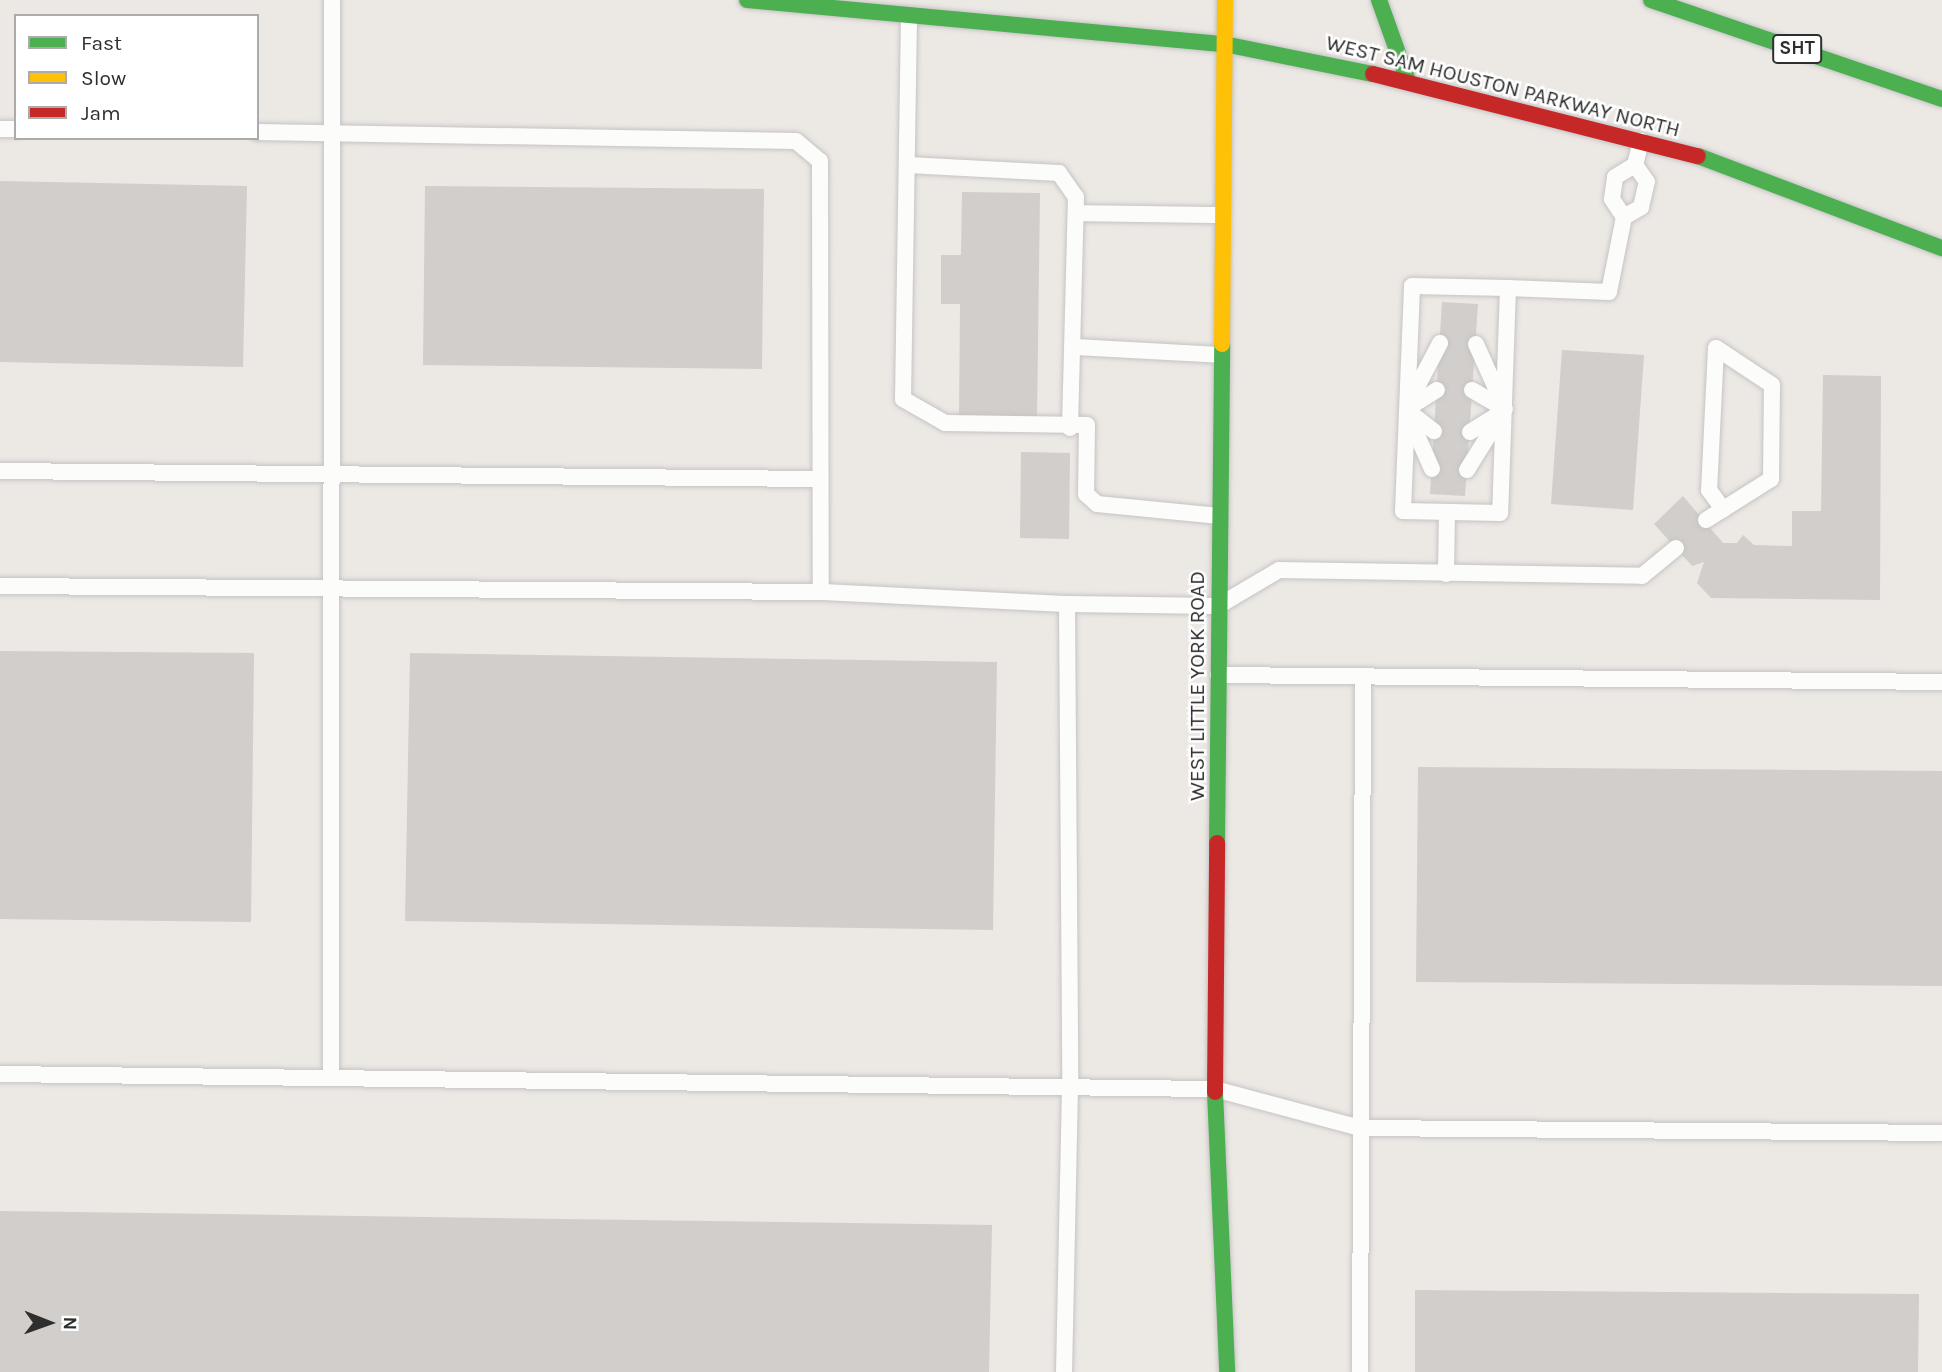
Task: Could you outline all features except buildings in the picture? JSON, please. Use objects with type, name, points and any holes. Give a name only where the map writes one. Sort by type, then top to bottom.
[{"type":"main road","name":"WEST SAM HOUSTON PARKWAY NORTH","points":[[747,0],[972,23],[1224,44],[1408,80],[1641,141],[1942,248]]},
{"type":"main road","points":[[972,23],[995,0]]},
{"type":"main road","name":"WEST LITTLE YORK ROAD","points":[[1225,0],[1215,1089],[1227,1372]]},
{"type":"main road","points":[[1379,0],[1408,80]]},
{"type":"main road","name":"SHT","points":[[1651,0],[1942,99]]},
{"type":"lane","points":[[331,1076],[332,0]]},
{"type":"lane","points":[[909,17],[903,399],[946,423],[1070,428],[1087,425],[1086,495],[1097,504],[1219,516]]},
{"type":"lane","points":[[259,132],[796,141],[820,161],[817,479],[821,592]]},
{"type":"lane","points":[[1624,217],[1642,207],[1647,183],[1636,165],[1641,141]]},
{"type":"lane","points":[[908,165],[1059,173],[1076,197],[1070,428]]},
{"type":"lane","points":[[1508,288],[1500,513],[1403,511],[1412,286],[1508,288],[1609,292],[1624,217],[1612,199],[1615,177],[1636,165]]},
{"type":"lane","points":[[1076,213],[1223,215]]},
{"type":"lane","points":[[1406,410],[1440,343]]},
{"type":"lane","points":[[1476,344],[1505,409]]},
{"type":"lane","points":[[1073,347],[1221,355]]},
{"type":"lane","points":[[1706,520],[1771,479],[1772,385],[1716,348],[1709,490],[1723,509]]},
{"type":"lane","points":[[1406,410],[1437,390]]},
{"type":"lane","points":[[1472,390],[1505,409]]},
{"type":"lane","points":[[1470,432],[1505,409]]},
{"type":"lane","points":[[1467,470],[1505,409]]},
{"type":"lane","points":[[1406,410],[1434,431]]},
{"type":"lane","points":[[1406,410],[1432,469]]},
{"type":"lane","points":[[0,471],[817,479]]},
{"type":"lane","points":[[1446,574],[1447,512]]},
{"type":"lane","points":[[0,586],[821,592],[1067,604],[1218,606],[1279,570],[1642,576],[1676,548]]},
{"type":"lane","points":[[1064,1372],[1070,1087],[1067,604]]},
{"type":"lane","points":[[1218,675],[1942,682]]},
{"type":"lane","points":[[1360,1372],[1363,677]]},
{"type":"lane","points":[[0,1074],[1215,1089],[1361,1128],[1942,1133]]},
{"type":"traffic: fast","points":[[747,0],[1224,44],[1373,74]]},
{"type":"traffic: fast","points":[[1379,0],[1408,81]]},
{"type":"traffic: fast","points":[[1651,0],[1942,99]]},
{"type":"traffic: fast","points":[[1698,156],[1942,248]]},
{"type":"traffic: fast","points":[[1217,843],[1222,344]]},
{"type":"traffic: fast","points":[[1215,1092],[1227,1372]]},
{"type":"traffic: slow","points":[[1222,344],[1225,0]]},
{"type":"traffic: jam","points":[[1373,74],[1698,156]]},
{"type":"traffic: jam","points":[[1215,1092],[1217,843]]}]
